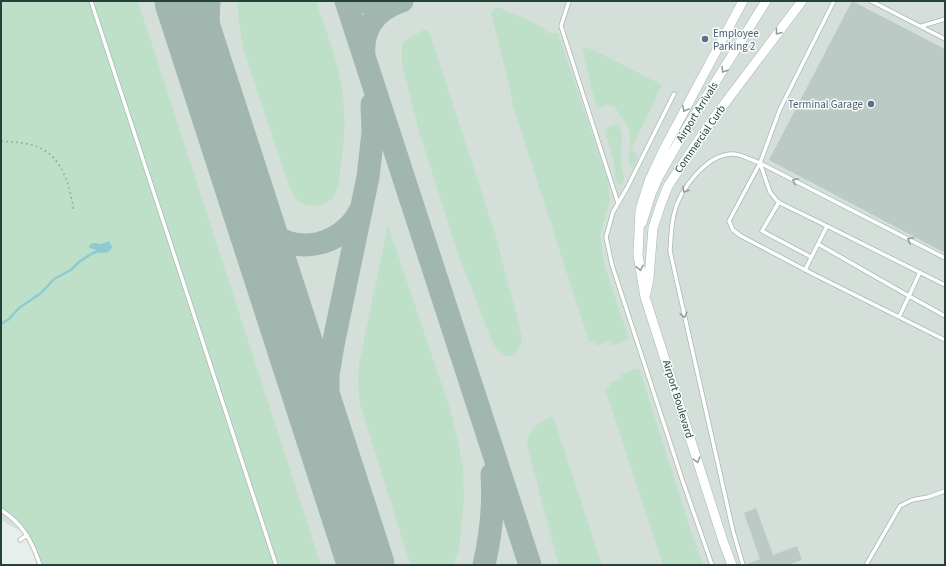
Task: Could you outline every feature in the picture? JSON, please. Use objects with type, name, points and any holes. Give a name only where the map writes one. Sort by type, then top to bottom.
[{"type":"street","points":[[640,230],[640,210],[649,182],[665,147],[743,1]]},
{"type":"street","name":"Airport Arrivals","points":[[640,230],[651,194],[659,176],[683,134],[766,1]]},
{"type":"street","name":"Commercial Curb","points":[[645,297],[650,278],[653,228],[660,204],[668,186],[710,123],[802,1]]},
{"type":"street","name":"Airport Boulevard","points":[[640,230],[638,255],[645,297],[732,565]]},
{"type":"lane","points":[[91,1],[276,565]]},
{"type":"lane","points":[[569,1],[561,26],[618,203]]},
{"type":"lane","points":[[834,1],[780,109],[760,163],[729,221],[733,230],[741,236],[899,318],[945,340]]},
{"type":"lane","points":[[871,1],[945,39]]},
{"type":"lane","points":[[922,26],[945,19]]},
{"type":"lane","points":[[674,94],[627,188],[613,212],[606,237],[612,265],[683,482],[712,565]]},
{"type":"lane","points":[[743,565],[733,531],[670,251],[674,213],[681,196],[690,182],[700,170],[711,161],[721,156],[732,154],[743,156],[760,163],[945,258]]},
{"type":"lane","points":[[760,163],[770,192],[779,202],[945,285]]},
{"type":"lane","points":[[779,202],[762,231],[811,257]]},
{"type":"lane","points":[[805,270],[827,226]]},
{"type":"lane","points":[[818,244],[945,316]]},
{"type":"lane","points":[[899,318],[920,272]]},
{"type":"lane","points":[[866,565],[900,506],[912,500],[928,497],[945,491]]},
{"type":"lane","points":[[1,510],[16,521],[28,535],[40,565]]},
{"type":"lane","points":[[20,540],[28,535]]},
{"type":"path","points":[[1,141],[24,143],[36,146],[44,149],[52,156],[66,176],[71,192],[74,212]]},
{"type":"shaded area","points":[[1,1],[945,1],[945,565],[37,565],[27,535],[1,520]]},
{"type":"green space","points":[[1,1],[89,1],[274,565],[42,565],[28,532],[16,519],[1,508]]},
{"type":"green space","points":[[93,1],[138,1],[321,565],[278,565]]},
{"type":"green space","points":[[238,1],[316,1],[337,67],[342,89],[344,117],[343,146],[338,186],[332,199],[323,205],[315,206],[302,204],[297,200],[290,189],[243,48],[238,17]]},
{"type":"green space","points":[[496,8],[500,8],[541,26],[549,33],[558,33],[608,181],[610,200],[600,236],[604,264],[629,339],[612,346],[610,341],[596,346],[595,340],[589,342],[513,106],[491,13]]},
{"type":"green space","points":[[424,30],[429,31],[495,233],[522,336],[519,347],[512,356],[504,355],[493,344],[458,254],[420,135],[402,64],[402,48],[404,41]]},
{"type":"green space","points":[[582,47],[594,50],[662,85],[631,150],[638,156],[633,168],[629,158],[629,128],[614,106],[607,105],[597,108]]},
{"type":"green space","points":[[618,125],[622,133],[621,165],[624,177],[623,184],[618,185],[615,175],[614,162],[605,131],[608,127]]},
{"type":"green space","points":[[388,225],[449,406],[463,466],[464,499],[459,549],[454,565],[412,565],[408,558],[360,404],[358,386],[359,363]]},
{"type":"green space","points":[[639,368],[692,534],[704,565],[663,565],[605,389],[611,387],[610,382],[622,378],[620,374]]},
{"type":"green space","points":[[552,417],[554,419],[602,565],[559,565],[527,444],[532,429],[538,424]]},
{"type":"water","points":[[109,241],[112,247],[110,251],[104,253],[89,248],[92,243],[101,244]]},
{"type":"building","name":"Terminal Garage","points":[[852,1],[945,49],[945,253],[769,160]]},
{"type":"building","points":[[756,508],[773,555],[797,546],[802,560],[788,565],[747,565],[760,559],[744,513]]},
{"type":"waterway","points":[[1,324],[9,319],[19,308],[41,293],[54,279],[71,270],[79,262],[91,254],[98,251],[101,252]]},
{"type":"taxiway","points":[[209,1],[208,20],[210,56],[216,90],[229,143]]},
{"type":"taxiway","points":[[346,1],[530,565]]},
{"type":"taxiway","points":[[363,1],[380,5],[397,2]]},
{"type":"taxiway","points":[[364,55],[365,36],[372,21],[385,9],[402,1]]},
{"type":"taxiway","points":[[346,502],[332,442],[328,398],[328,375],[368,177],[373,132],[372,104]]},
{"type":"taxiway","points":[[241,180],[251,205],[261,224],[278,238],[291,243],[304,245],[318,244],[330,239],[342,232],[352,223],[360,211]]},
{"type":"taxiway","points":[[484,565],[491,520],[493,497],[492,474]]},
{"type":"taxiway","points":[[347,506],[369,565]]},
{"type":"runway","points":[[183,1],[366,565]]},
{"type":"place","name":"Employee Parking 2","points":[[705,39]]},
{"type":"place","name":"Terminal Garage","points":[[871,104]]}]
